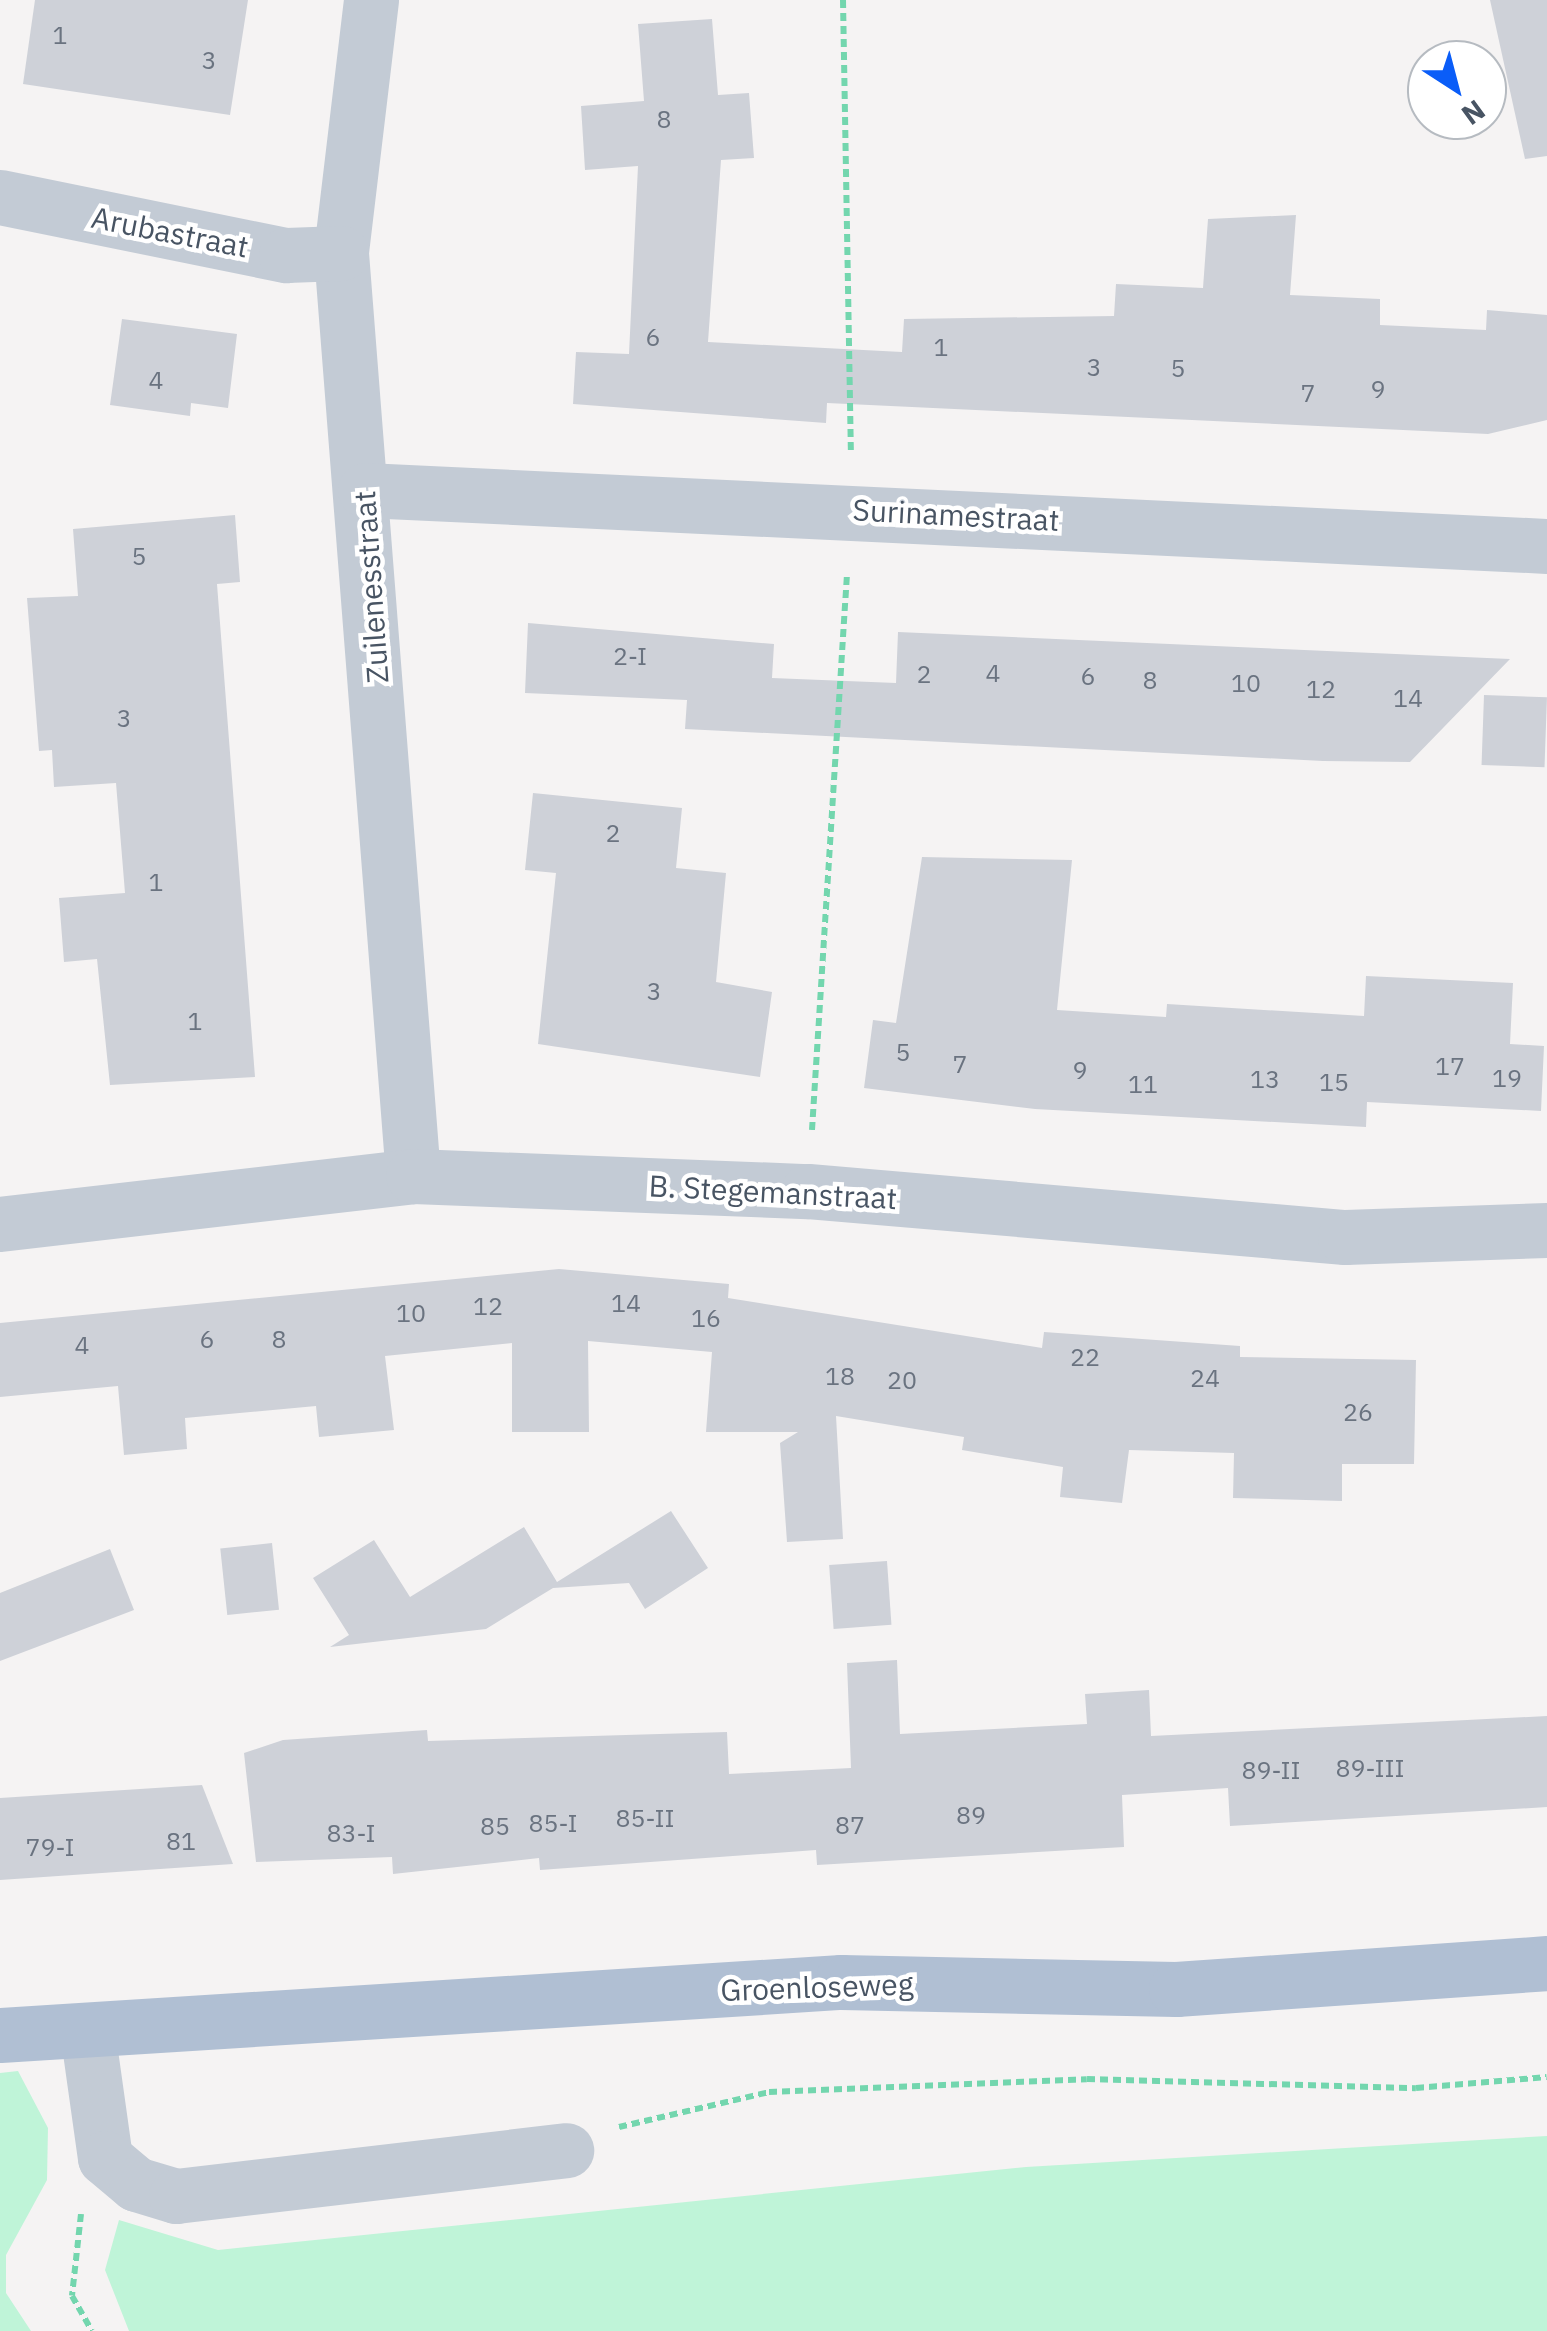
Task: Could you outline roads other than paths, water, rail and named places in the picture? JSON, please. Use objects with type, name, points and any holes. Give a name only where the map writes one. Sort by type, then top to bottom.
[{"type":"main road","name":"Groenloseweg","points":[[0,2035],[842,1982],[1176,1989],[1547,1963]]},
{"type":"street","name":"Zuilenesstraat","points":[[371,0],[342,253],[365,490],[412,1176]]},
{"type":"street","name":"Arubastraat","points":[[0,197],[286,255],[342,253]]},
{"type":"street","name":"Surinamestraat","points":[[365,490],[851,509],[1547,546]]},
{"type":"street","name":"B. Stegemanstraat","points":[[0,1224],[412,1176],[808,1191],[1346,1237],[1547,1230]]},
{"type":"street","points":[[87,2030],[105,2158],[136,2184],[176,2196],[566,2150]]}]
